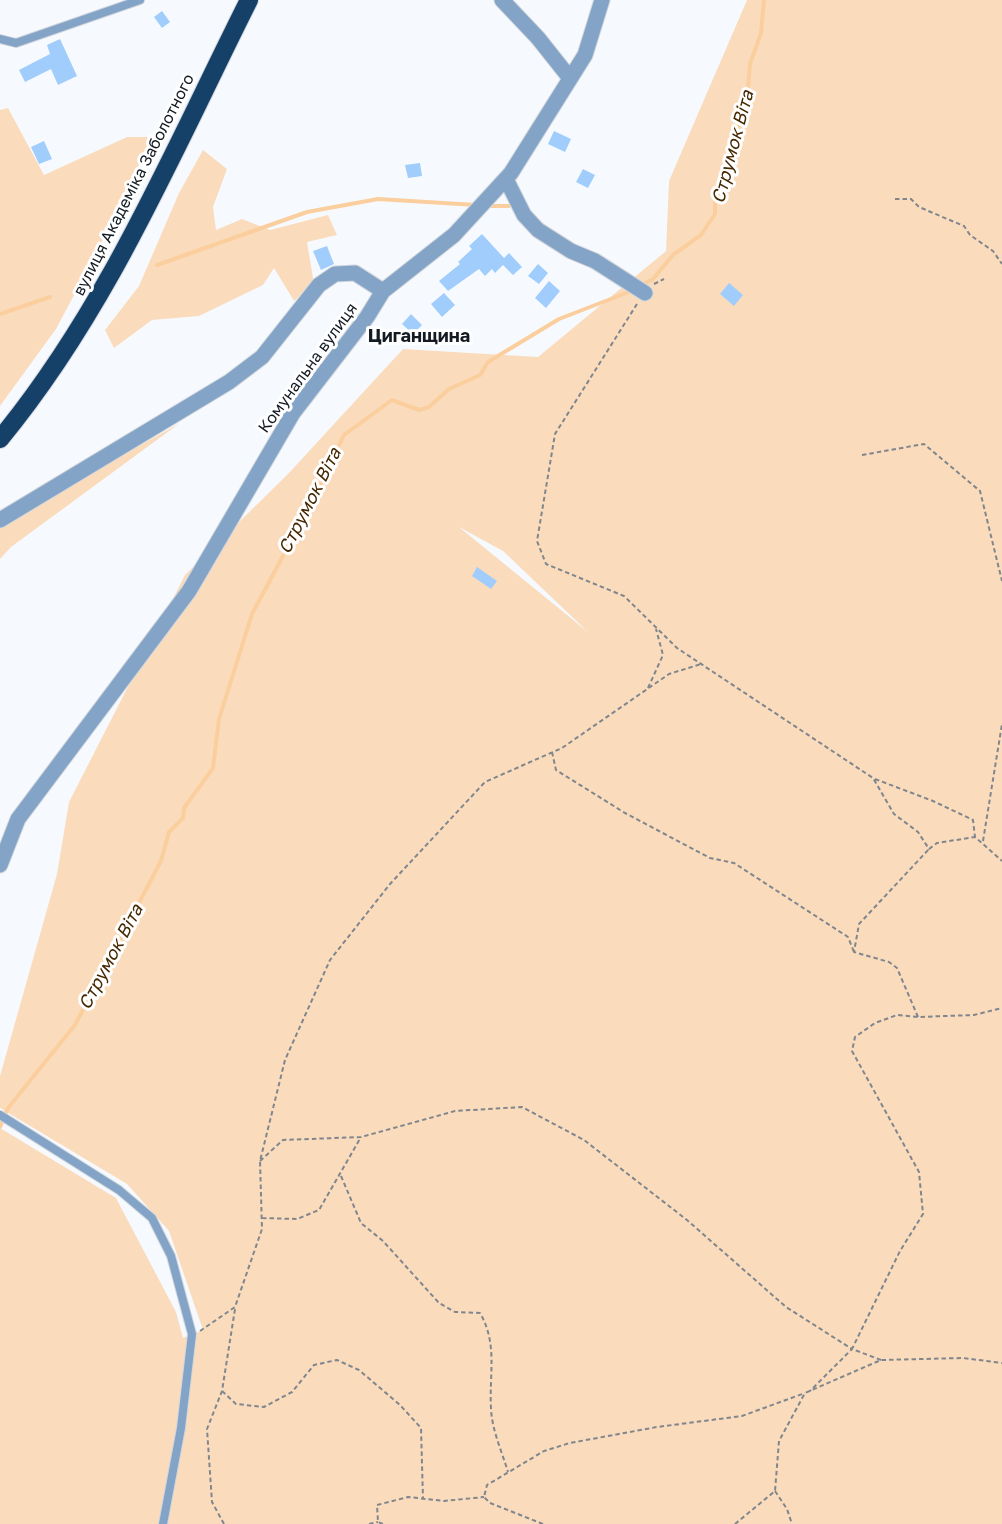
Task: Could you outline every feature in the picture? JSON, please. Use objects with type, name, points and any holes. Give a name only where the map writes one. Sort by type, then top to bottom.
[{"type":"highway","name":"вулиця Академіка Заболотного","points":[[0,439],[60,361],[97,302],[123,255],[249,0]]},
{"type":"street","points":[[502,0],[532,30],[569,76]]},
{"type":"street","name":"Комунальна вулиця","points":[[0,865],[18,819],[189,591],[293,413],[367,317],[383,291],[447,240],[506,179],[569,76],[585,55],[602,0]]},
{"type":"street","points":[[506,179],[524,215],[538,230],[645,293]]},
{"type":"street","points":[[1,519],[230,382],[262,357],[319,285],[335,274],[355,273],[383,291]]},
{"type":"lane","points":[[0,39],[16,43],[140,0]]},
{"type":"lane","points":[[0,1115],[118,1190],[152,1218],[171,1256],[192,1334],[181,1428],[163,1524]]},
{"type":"path","points":[[895,199],[911,200],[919,207],[964,226],[970,235],[993,251],[1002,264]]},
{"type":"path","points":[[664,279],[645,293],[555,434],[537,542],[546,564],[624,596],[677,648],[873,778],[933,801],[973,820],[975,837]]},
{"type":"path","points":[[862,455],[924,444],[980,491],[1002,581]]},
{"type":"path","points":[[648,688],[663,655],[655,626]]},
{"type":"path","points":[[224,1524],[212,1502],[207,1429],[222,1391],[235,1307],[262,1229],[260,1161],[285,1060],[330,960],[390,884],[485,782],[552,752],[669,674],[701,664]]},
{"type":"path","points":[[983,841],[1002,724]]},
{"type":"path","points":[[552,752],[556,771],[625,813],[710,858],[734,863],[848,937],[854,952]]},
{"type":"path","points":[[873,778],[894,814],[918,832],[929,849]]},
{"type":"path","points":[[854,952],[859,924],[937,843],[975,837],[983,841],[1002,861]]},
{"type":"path","points":[[854,952],[889,962],[897,968],[918,1017]]},
{"type":"path","points":[[810,1391],[852,1349],[900,1251],[923,1214],[919,1172],[860,1069],[852,1051],[855,1037],[875,1023],[897,1015],[918,1017],[974,1015],[1002,1008]]},
{"type":"path","points":[[260,1161],[283,1140],[361,1137],[454,1111],[522,1107],[584,1140],[687,1220],[786,1307],[852,1349],[881,1359],[963,1358],[1002,1363]]},
{"type":"path","points":[[262,1218],[297,1219],[320,1210],[361,1137]]},
{"type":"path","points":[[341,1176],[361,1223],[383,1241],[439,1303],[455,1312],[480,1313],[488,1327],[493,1376],[491,1409],[508,1472]]},
{"type":"path","points":[[192,1334],[203,1330],[235,1307]]},
{"type":"path","points":[[484,1497],[487,1485],[544,1451],[570,1443],[657,1427],[742,1416],[810,1391],[881,1359]]},
{"type":"path","points":[[222,1391],[236,1404],[264,1407],[292,1392],[314,1365],[337,1360],[359,1370],[400,1405],[421,1428],[423,1498]]},
{"type":"path","points":[[792,1524],[787,1509],[775,1491],[779,1441],[805,1393]]},
{"type":"path","points":[[735,1524],[775,1491]]},
{"type":"path","points":[[378,1522],[376,1505],[408,1497],[444,1501],[484,1497]]},
{"type":"path","points":[[484,1497],[490,1503],[543,1524]]},
{"type":"path","points":[[369,1524],[378,1522],[382,1524]]},
{"type":"shaded area","points":[[747,0],[1002,0],[1002,1524],[0,1524],[0,1128],[116,1198],[176,1312],[183,1338],[203,1330],[169,1231],[127,1184],[0,1108],[0,1076],[57,874],[69,802],[185,575],[288,474],[403,349],[538,357],[666,251],[669,181]],"holes":[[[459,527],[503,551],[588,632]]]},
{"type":"shaded area","points":[[8,108],[44,175],[127,137],[152,137],[98,250],[56,329],[0,406],[0,110]]},
{"type":"shaded area","points":[[203,150],[227,169],[213,207],[216,230],[242,219],[270,230],[328,215],[337,235],[307,242],[314,284],[294,301],[274,268],[263,285],[199,316],[152,320],[114,348],[105,330],[139,286],[179,193]]},
{"type":"shaded area","points":[[180,423],[11,547],[0,559],[0,524]]},
{"type":"building","points":[[162,11],[170,22],[162,28],[154,17]]},
{"type":"building","points":[[60,39],[77,76],[58,85],[51,69],[25,82],[19,70],[50,54],[47,45]]},
{"type":"building","points":[[554,131],[571,139],[565,152],[548,144]]},
{"type":"building","points":[[44,141],[52,159],[39,164],[31,147]]},
{"type":"building","points":[[420,163],[422,176],[408,178],[405,165]]},
{"type":"building","points":[[583,169],[595,175],[588,188],[576,182]]},
{"type":"building","points":[[482,234],[504,258],[509,253],[522,267],[513,275],[503,265],[495,273],[492,269],[485,276],[479,269],[448,291],[439,281],[460,264],[458,262],[472,249],[469,246]]},
{"type":"building","points":[[327,246],[334,264],[321,270],[313,251]]},
{"type":"building","points":[[538,264],[548,273],[539,284],[528,276]]},
{"type":"building","points":[[549,281],[560,291],[546,308],[535,298]]},
{"type":"building","points":[[729,283],[743,295],[734,306],[720,294]]},
{"type":"building","points":[[444,293],[455,305],[442,317],[431,304]]},
{"type":"building","points":[[411,314],[422,325],[413,334],[402,324]]},
{"type":"building","points":[[477,567],[497,581],[491,589],[472,576]]},
{"type":"waterway","name":"Струмок Віта","points":[[640,286],[653,279],[673,255],[701,235],[715,214],[715,202],[726,179],[733,139],[746,110],[750,64],[761,33],[764,0]]},
{"type":"waterway","points":[[157,265],[307,212],[378,199],[476,205]]},
{"type":"waterway","points":[[486,206],[509,206]]},
{"type":"waterway","name":"Струмок Віта","points":[[0,1127],[8,1108],[75,1025],[161,861],[169,832],[183,818],[184,808],[213,768],[219,719],[252,614],[315,496],[344,435],[392,400],[419,410],[429,407],[449,389],[480,375],[488,362],[559,319],[634,290]]},
{"type":"waterway","points":[[0,314],[50,297]]},
{"type":"district","name":"Циганщина","points":[[419,336]]}]
